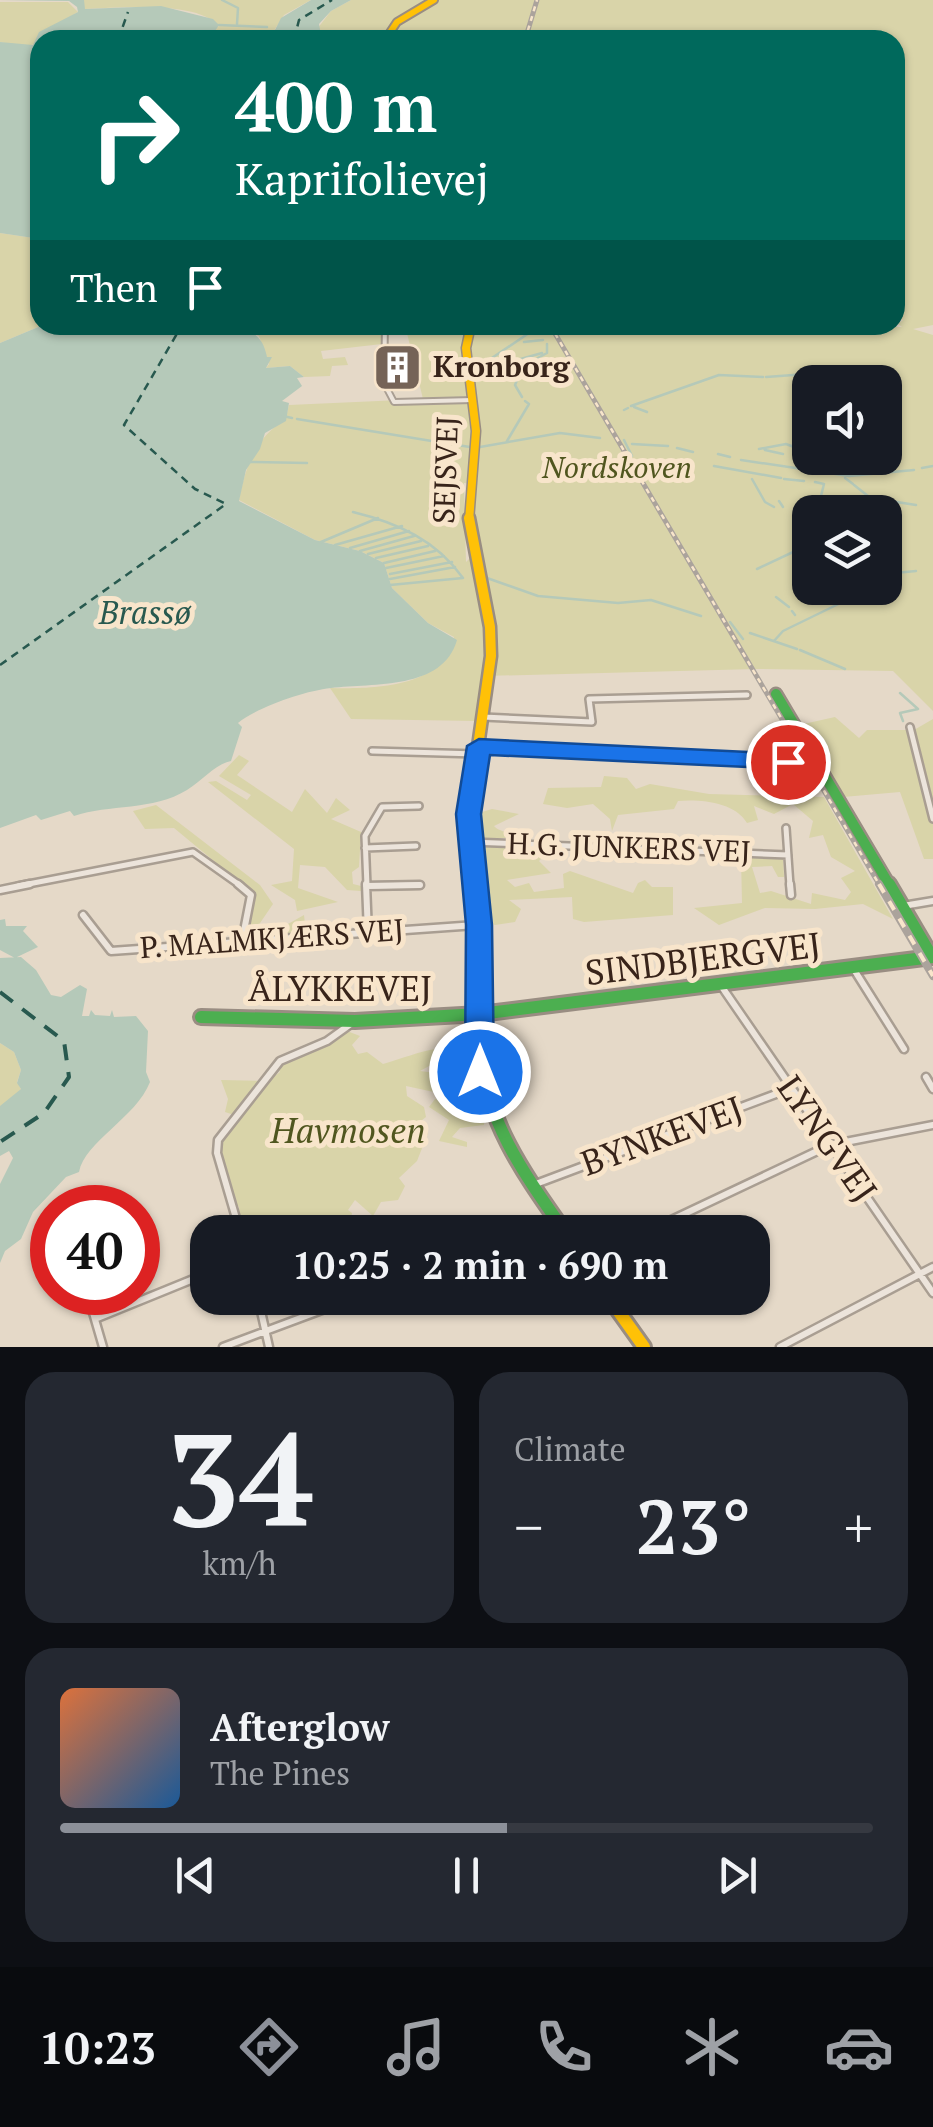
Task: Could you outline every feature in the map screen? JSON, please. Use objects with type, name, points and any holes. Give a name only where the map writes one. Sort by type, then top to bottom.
[{"type":"street","points":[[392,30],[397,22],[434,0]]},
{"type":"street","points":[[385,335],[384,383],[394,402],[472,400]]},
{"type":"street","name":"SEJSVEJ","points":[[470,335],[466,351],[475,447],[468,528],[490,627],[490,674],[469,814],[479,925],[478,1059],[495,1124],[552,1215]]},
{"type":"street","points":[[776,694],[932,957]]},
{"type":"street","points":[[483,716],[592,722],[589,699],[747,695]]},
{"type":"street","points":[[910,727],[933,819]]},
{"type":"street","points":[[372,751],[478,750],[796,762],[812,786]]},
{"type":"street","points":[[368,932],[365,836],[382,807],[419,806]]},
{"type":"street","name":"H.G. JUNKERS VEJ","points":[[786,828],[791,895]]},
{"type":"street","name":"H.G. JUNKERS VEJ","points":[[471,842],[788,855]]},
{"type":"street","points":[[366,848],[416,846]]},
{"type":"street","points":[[0,890],[193,852],[203,854],[251,895],[242,941]]},
{"type":"street","points":[[366,886],[420,885]]},
{"type":"street","points":[[902,906],[933,902]]},
{"type":"street","name":"P. MALMKJÆRS VEJ","points":[[83,915],[112,951],[479,925]]},
{"type":"street","name":"SINDBJERGVEJ","points":[[480,1014],[932,957]]},
{"type":"street","points":[[852,968],[904,1048]]},
{"type":"street","name":"LYNGVEJ","points":[[720,984],[933,1293]]},
{"type":"street","name":"ÅLYKKEVEJ","points":[[202,1016],[355,1021],[480,1014]]},
{"type":"street","points":[[235,1215],[217,1153],[218,1140],[280,1061],[327,1041],[355,1021]]},
{"type":"street","points":[[926,1077],[933,1088]]},
{"type":"street","name":"BYNKEVEJ","points":[[532,1185],[792,1088]]},
{"type":"street","points":[[682,1215],[830,1145],[933,1125]]},
{"type":"street","points":[[780,1347],[933,1267]]},
{"type":"street","points":[[95,1319],[190,1280]]},
{"type":"street","points":[[94,1315],[103,1347]]},
{"type":"street","points":[[262,1315],[269,1347]]},
{"type":"street","points":[[223,1347],[309,1315]]},
{"type":"street","points":[[621,1315],[644,1347]]},
{"type":"green space","points":[[84,0],[311,0],[284,15],[275,29],[278,30],[211,30],[219,26],[193,12],[175,9],[84,9]]},
{"type":"green space","name":"Nordskoven","points":[[351,0],[933,0],[933,325],[913,329],[933,335],[933,711],[893,671],[756,669],[484,676],[476,721],[351,719],[330,688],[386,686],[422,676],[447,654],[454,637],[428,623],[392,588],[384,563],[360,551],[315,540],[239,500],[254,454],[267,434],[285,421],[289,405],[423,399],[407,335],[905,335],[905,30],[316,30],[331,11]],"holes":[[[464,483],[475,484],[475,553],[466,562]]]},
{"type":"green space","points":[[0,2],[68,2],[78,12],[53,30],[30,30],[30,46],[0,42]]},
{"type":"green space","points":[[0,233],[30,238],[30,330],[0,343]]},
{"type":"green space","points":[[383,335],[382,344],[321,351],[323,359],[345,357],[348,365],[332,366],[330,376],[304,377],[290,366],[266,368],[269,364],[259,336]]},
{"type":"green space","points":[[835,717],[859,738],[867,730],[914,730],[933,719],[933,859],[924,859],[900,792],[843,797],[799,725]]},
{"type":"green space","points":[[239,755],[249,761],[237,775],[292,812],[305,789],[327,813],[336,798],[350,810],[331,819],[361,832],[359,867],[352,872],[353,884],[361,886],[361,891],[347,890],[325,867],[300,865],[298,888],[338,902],[297,911],[295,900],[271,885],[292,881],[294,849],[208,782],[216,781],[247,800],[251,795],[219,776]]},
{"type":"green space","points":[[604,776],[627,778],[636,789],[650,784],[709,794],[824,797],[893,919],[863,904],[815,909],[765,908],[719,925],[694,908],[742,903],[741,857],[783,857],[784,877],[778,877],[772,866],[752,867],[760,893],[771,891],[811,904],[812,893],[845,900],[851,892],[841,878],[855,871],[831,857],[823,835],[809,838],[813,821],[793,804],[774,814],[754,806],[758,820],[747,823],[726,806],[678,801],[674,809],[618,815],[612,831],[610,819],[593,804],[567,808],[543,804],[548,788],[601,787]]},
{"type":"green space","points":[[156,805],[260,885],[273,904],[258,926],[279,929],[304,915],[306,933],[244,936],[255,895],[174,828],[145,829],[133,811]]},
{"type":"green space","points":[[492,809],[519,814],[494,826],[510,833],[529,834],[531,838],[477,838],[479,813]]},
{"type":"green space","points":[[485,845],[553,847],[539,861],[551,873],[507,880],[515,887],[529,883],[534,892],[564,888],[563,874],[570,871],[633,893],[638,883],[645,880],[652,887],[673,887],[673,915],[584,922],[573,919],[572,897],[509,900],[521,909],[515,922],[495,925],[486,921],[479,849]]},
{"type":"green space","name":"Havmosen","points":[[347,1031],[360,1036],[352,1045],[358,1054],[367,1052],[383,1064],[436,1049],[442,1059],[420,1071],[445,1074],[454,1088],[443,1094],[406,1086],[407,1096],[424,1107],[426,1117],[417,1124],[428,1133],[417,1161],[399,1178],[405,1186],[398,1200],[381,1202],[374,1215],[355,1200],[348,1210],[352,1215],[239,1215],[221,1154],[227,1134],[240,1117],[225,1112],[228,1099],[221,1080],[268,1081],[280,1072],[276,1065],[284,1059],[295,1059]]},
{"type":"green space","points":[[0,1043],[14,1052],[21,1070],[17,1082],[21,1089],[0,1120]]},
{"type":"green space","points":[[435,1099],[455,1104],[465,1114],[485,1113],[484,1125],[460,1128],[452,1137],[467,1142],[467,1147],[439,1141],[449,1120],[429,1107]]},
{"type":"water","points":[[0,0],[84,0],[85,9],[161,6],[213,19],[219,25],[216,30],[43,30],[78,12],[69,1]]},
{"type":"water","points":[[311,0],[351,0],[331,11],[319,24],[320,30],[275,30],[281,18]]},
{"type":"water","points":[[0,42],[30,45],[30,238],[0,233]]},
{"type":"water","name":"Brassø","points":[[30,330],[30,335],[255,335],[267,357],[272,357],[266,368],[290,366],[304,377],[297,378],[302,386],[282,401],[289,403],[286,421],[265,433],[246,470],[239,501],[315,540],[360,551],[384,563],[392,588],[428,623],[457,640],[449,656],[437,668],[405,681],[320,690],[257,711],[238,723],[242,727],[231,761],[174,797],[74,816],[70,811],[41,820],[36,815],[0,828],[0,343]]},
{"type":"water","points":[[5,919],[6,926],[27,926],[23,931],[38,947],[15,958],[0,950],[0,920]]},
{"type":"water","points":[[21,957],[36,970],[51,995],[61,997],[80,985],[87,989],[82,1016],[89,1016],[91,1010],[95,1015],[110,1016],[112,1010],[114,1017],[136,1016],[148,1031],[146,1072],[150,1082],[134,1107],[91,1150],[79,1172],[58,1185],[30,1185],[30,1219],[21,1239],[5,1251],[0,1263],[0,1184],[13,1158],[9,1151],[0,1156],[0,1106],[21,1089],[17,1083],[21,1070],[14,1052],[0,1043],[0,958]]},
{"type":"waterway","points":[[222,0],[238,8],[237,24]]},
{"type":"waterway","points":[[219,25],[267,27]]},
{"type":"waterway","points":[[480,366],[526,335]]},
{"type":"waterway","points":[[524,342],[543,340]]},
{"type":"waterway","points":[[522,397],[515,385],[523,366],[547,353],[547,344]]},
{"type":"waterway","points":[[488,368],[542,353]]},
{"type":"waterway","points":[[631,406],[719,375],[763,377]]},
{"type":"waterway","points":[[766,377],[792,375]]},
{"type":"waterway","points":[[507,441],[529,404],[525,401]]},
{"type":"waterway","points":[[634,407],[647,412]]},
{"type":"waterway","points":[[624,410],[628,408]]},
{"type":"waterway","points":[[283,416],[292,418]]},
{"type":"waterway","points":[[297,419],[450,444]]},
{"type":"waterway","points":[[480,447],[560,433],[600,438]]},
{"type":"waterway","points":[[624,440],[632,456]]},
{"type":"waterway","points":[[632,444],[668,446]]},
{"type":"waterway","points":[[457,445],[470,447]]},
{"type":"waterway","points":[[759,449],[792,446]]},
{"type":"waterway","points":[[677,448],[693,452]]},
{"type":"waterway","points":[[765,450],[783,454]]},
{"type":"waterway","points":[[718,454],[730,457]]},
{"type":"waterway","points":[[741,460],[849,476],[914,470]]},
{"type":"waterway","points":[[250,462],[307,463]]},
{"type":"waterway","points":[[714,466],[781,478]]},
{"type":"waterway","points":[[922,468],[933,466]]},
{"type":"waterway","points":[[845,478],[853,484]]},
{"type":"waterway","points":[[752,479],[765,502],[774,507]]},
{"type":"waterway","points":[[784,479],[804,481]]},
{"type":"waterway","points":[[815,482],[824,484],[820,500],[871,498],[916,505]]},
{"type":"waterway","points":[[854,485],[867,495]]},
{"type":"waterway","points":[[779,501],[783,507]]},
{"type":"waterway","points":[[353,512],[376,519]]},
{"type":"waterway","points":[[321,542],[376,519]]},
{"type":"waterway","points":[[376,519],[397,527]]},
{"type":"waterway","points":[[397,527],[402,526]]},
{"type":"waterway","points":[[335,545],[397,527]]},
{"type":"waterway","points":[[397,527],[407,532]]},
{"type":"waterway","points":[[350,548],[407,532]]},
{"type":"waterway","points":[[407,532],[444,556]]},
{"type":"waterway","points":[[360,551],[414,536]]},
{"type":"waterway","points":[[368,554],[421,541]]},
{"type":"waterway","points":[[376,558],[428,546]]},
{"type":"waterway","points":[[384,563],[435,551]]},
{"type":"waterway","points":[[757,569],[792,553]]},
{"type":"waterway","points":[[386,568],[444,556]]},
{"type":"waterway","points":[[444,556],[450,562]]},
{"type":"waterway","points":[[390,574],[450,562]]},
{"type":"waterway","points":[[450,562],[454,567]]},
{"type":"waterway","points":[[390,579],[454,567]]},
{"type":"waterway","points":[[390,585],[463,578],[454,567]]},
{"type":"waterway","points":[[902,572],[916,571]]},
{"type":"waterway","points":[[487,578],[538,596],[618,603],[651,600],[701,616]]},
{"type":"waterway","points":[[776,597],[789,607]]},
{"type":"waterway","points":[[774,641],[783,631],[836,605]]},
{"type":"waterway","points":[[792,611],[795,615]]},
{"type":"waterway","points":[[730,622],[743,639]]},
{"type":"waterway","points":[[750,633],[797,649]]},
{"type":"waterway","points":[[800,650],[845,669]]},
{"type":"waterway","points":[[900,693],[918,709],[900,713],[903,721]]},
{"type":"ferry route","points":[[296,30],[299,20],[332,0]]},
{"type":"ferry route","points":[[122,30],[128,12]]},
{"type":"ferry route","points":[[0,665],[226,504],[195,489],[124,425],[176,335]]},
{"type":"ferry route","points":[[0,992],[64,1041],[69,1077],[44,1113],[0,1142]]},
{"type":"railway","points":[[528,30],[537,0]]},
{"type":"railway","points":[[556,335],[880,886]]},
{"type":"railway","points":[[879,884],[933,976]]},
{"type":"traffic: fast","points":[[201,1017],[355,1021],[480,1014],[932,957],[776,694]]},
{"type":"traffic: fast","points":[[480,1051],[482,1076],[497,1124],[553,1215]]},
{"type":"traffic: slow","points":[[392,30],[397,22],[434,0]]},
{"type":"traffic: slow","points":[[469,335],[466,348],[476,431],[468,528],[490,627],[491,656],[472,788]]},
{"type":"traffic: slow","points":[[621,1315],[644,1347]]},
{"type":"traffic: jam","points":[[472,788],[469,813],[479,925],[480,1051]]},
{"type":"place","name":"Kronborg","points":[[398,367]]},
{"type":"route","points":[[480,1072],[479,925],[469,814],[479,746],[788,762]]}]
